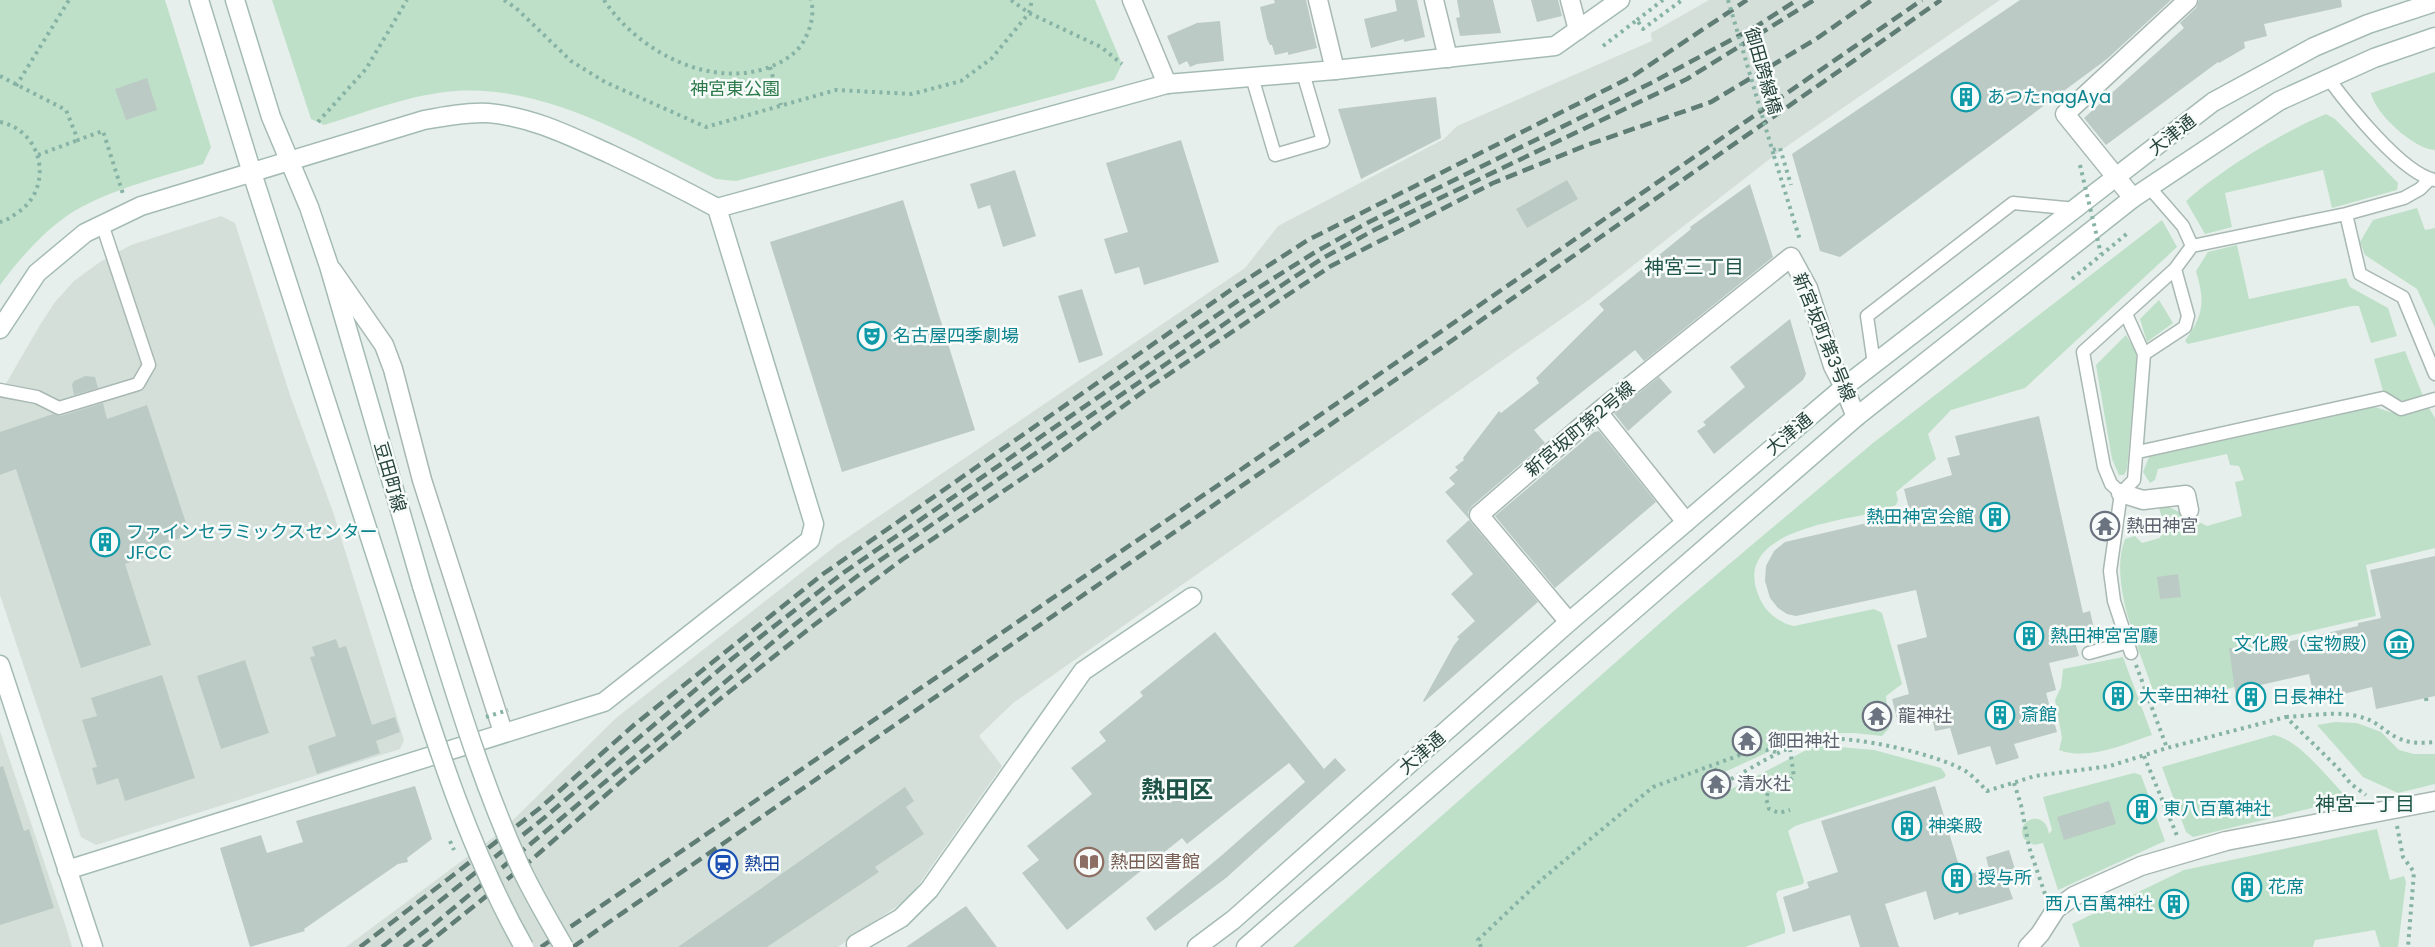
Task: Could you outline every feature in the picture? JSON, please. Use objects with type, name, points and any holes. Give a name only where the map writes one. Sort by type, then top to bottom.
[{"type":"street","points":[[199,0],[252,173]]},
{"type":"street","name":"豆田町線","points":[[235,0],[271,117],[309,207],[329,266],[422,586],[466,727],[519,864],[564,947]]},
{"type":"street","points":[[1132,0],[1167,84]]},
{"type":"street","points":[[1318,0],[1335,70]]},
{"type":"street","points":[[1434,0],[1448,58]]},
{"type":"street","points":[[1570,0],[1578,30]]},
{"type":"street","points":[[0,329],[37,273],[85,233],[102,224],[141,206],[424,120],[451,115],[486,113],[519,117],[552,127],[673,184],[717,208],[1167,84],[1335,70],[1555,46],[1620,0]]},
{"type":"street","points":[[2133,198],[2066,114],[2188,0]]},
{"type":"street","name":"大津通","points":[[1197,947],[1233,920],[1569,622],[1844,387],[2213,102],[2314,47],[2368,24],[2435,2]]},
{"type":"street","name":"大津通","points":[[1246,947],[1856,417],[2133,198],[2279,101],[2374,58],[2435,36]]},
{"type":"street","name":"豆田町線","points":[[252,173],[461,817],[491,884],[524,947]]},
{"type":"street","points":[[67,870],[604,702],[810,540],[814,524],[717,208]]},
{"type":"street","name":"新宮坂町第3号線","points":[[1796,251],[1833,366],[1856,417]]},
{"type":"street","name":"新宮坂町第2号線","points":[[1569,622],[1479,515],[1598,412],[1796,251]]},
{"type":"street","points":[[329,266],[384,345],[393,369],[422,480],[503,732]]},
{"type":"street","points":[[1598,412],[1686,522]]},
{"type":"street","points":[[2121,493],[2143,500],[2186,495],[2188,510]]},
{"type":"street","points":[[855,946],[901,918],[929,890],[1083,671],[1192,597]]},
{"type":"street","points":[[0,665],[93,947]]},
{"type":"street","points":[[2028,947],[2040,934],[2056,909],[2074,897],[2141,866],[2183,852],[2226,842],[2435,801]]},
{"type":"lane","points":[[1252,77],[1275,155],[1323,141],[1303,73]]},
{"type":"lane","points":[[2121,493],[2111,484],[2104,467],[2083,352],[2175,269],[2192,246],[2346,214],[2404,198],[2433,179],[2391,151],[2347,103],[2328,78]]},
{"type":"lane","points":[[2150,187],[2183,226],[2192,246]]},
{"type":"lane","points":[[1874,364],[1867,316],[2013,203],[2076,209]]},
{"type":"lane","points":[[2346,214],[2360,274],[2403,297],[2435,374]]},
{"type":"lane","points":[[0,390],[37,397],[59,408],[138,384],[148,365],[102,224]]},
{"type":"lane","points":[[2144,354],[2185,327],[2188,316],[2175,269]]},
{"type":"lane","points":[[2089,653],[2129,648],[2114,601],[2110,572],[2121,493],[2134,480],[2138,452],[2144,354],[2126,314]]},
{"type":"lane","points":[[2138,452],[2383,398],[2401,409],[2435,399]]},
{"type":"path","points":[[16,86],[69,0]]},
{"type":"path","points":[[318,122],[366,69],[406,0]]},
{"type":"path","points":[[504,0],[516,8],[571,61],[605,82],[706,127],[836,90],[912,94],[962,81],[992,58],[1029,13],[1032,0]]},
{"type":"path","points":[[604,0],[613,14],[632,32],[676,61],[724,73],[747,74],[787,59],[803,42],[812,22],[811,0]]},
{"type":"path","points":[[1011,0],[1029,13],[1101,47],[1122,64]]},
{"type":"path","points":[[1603,46],[1663,0]]},
{"type":"path","points":[[1637,20],[1643,29],[1682,0]]},
{"type":"path","name":"御田跨線橋","points":[[1728,0],[1797,236],[1796,251]]},
{"type":"path","points":[[770,67],[781,105]]},
{"type":"path","points":[[0,76],[66,110],[78,140]]},
{"type":"path","points":[[0,122],[8,123],[21,132],[38,155],[40,182],[28,206],[0,222]]},
{"type":"path","points":[[38,155],[103,131],[123,194]]},
{"type":"path","name":"御田跨線橋","points":[[1773,150],[1780,148],[1791,185]]},
{"type":"path","points":[[2080,165],[2101,254]]},
{"type":"path","points":[[2072,279],[2129,232]]},
{"type":"path","points":[[2129,648],[2167,748]]},
{"type":"path","points":[[2426,698],[2427,704]]},
{"type":"path","points":[[486,717],[508,710]]},
{"type":"path","points":[[1731,779],[1781,753],[1818,739],[1863,742],[1949,764],[1968,773],[1987,791],[2035,776],[2110,766],[2167,748],[2286,717],[2331,714],[2355,716],[2376,722],[2398,738],[2415,743],[2435,742]]},
{"type":"path","points":[[2286,717],[2351,784],[2391,810],[2403,857],[2414,873],[2408,947]]},
{"type":"path","points":[[1481,947],[1478,940],[1541,880],[1653,787],[1759,748],[1781,753]]},
{"type":"path","points":[[1790,749],[1794,777],[1785,784],[1769,790],[1766,798],[1769,808],[1779,813],[1790,810]]},
{"type":"path","points":[[2144,756],[2183,852]]},
{"type":"path","points":[[1706,786],[1704,775],[1717,769]]},
{"type":"path","points":[[2014,783],[2021,805],[2029,848],[2045,895],[2056,909]]},
{"type":"shaded area","points":[[1709,0],[2000,0],[1780,151],[1590,299],[1013,703],[979,736],[1002,766],[910,897],[838,947],[346,947],[502,831],[616,718],[838,544],[1245,268],[1278,226],[1444,139],[1457,126],[1652,41],[1651,33]]},
{"type":"shaded area","points":[[221,216],[235,223],[290,395],[333,512],[404,740],[400,749],[96,845],[81,837],[0,595],[0,394],[55,302],[74,281],[100,262],[131,245]]},
{"type":"shaded area","points":[[0,731],[66,927],[72,947],[0,947]]},
{"type":"green space","points":[[0,0],[165,0],[211,147],[203,164],[122,189],[91,202],[65,217],[35,244],[0,285]]},
{"type":"green space","name":"神宮東公園","points":[[272,0],[1095,0],[1122,64],[1114,80],[736,181],[716,179],[623,132],[558,106],[490,91],[456,91],[422,96],[324,125],[311,119]]},
{"type":"green space","points":[[2435,72],[2435,150],[2417,144],[2397,129],[2380,111],[2371,93]]},
{"type":"green space","points":[[2326,114],[2335,119],[2398,183],[2397,190],[2332,208],[2323,170],[2225,193],[2232,227],[2205,234],[2186,201],[2216,177],[2253,153],[2309,121]]},
{"type":"green space","points":[[2417,208],[2425,230],[2435,228],[2435,328],[2417,289],[2365,255],[2360,242],[2373,220]]},
{"type":"green space","points":[[2162,220],[2177,247],[2025,388],[1951,410],[1928,434],[1936,459],[1896,492],[1898,500],[1896,505],[1882,511],[1796,532],[1776,542],[1761,555],[1755,572],[1758,594],[1768,611],[1782,622],[1794,626],[1874,609],[1882,613],[1902,684],[1886,696],[1889,728],[1882,736],[1819,733],[1792,741],[1727,771],[1706,776],[1703,785],[1707,794],[1711,797],[1718,796],[1816,745],[1874,750],[1941,768],[1946,775],[1944,778],[1795,826],[1788,831],[1804,881],[1803,884],[1778,891],[1776,894],[1785,933],[1745,947],[1293,947],[1676,609],[1873,443]]},
{"type":"green space","points":[[2237,245],[2249,299],[2346,278],[2350,287],[2388,308],[2397,336],[2371,343],[2359,306],[2352,306],[2188,344],[2185,341],[2196,323],[2201,308],[2201,291],[2196,271],[2208,252]]},
{"type":"green space","points":[[2159,300],[2173,323],[2147,342],[2140,319]]},
{"type":"green space","points":[[2126,335],[2136,352],[2136,364],[2127,469],[2124,475],[2119,475],[2112,459],[2096,365]]},
{"type":"green space","points":[[2405,351],[2423,396],[2411,400],[2398,399],[2383,391],[2374,359]]},
{"type":"green space","points":[[2375,407],[2402,416],[2429,408],[2435,418],[2435,548],[2366,565],[2376,616],[2266,641],[2263,670],[2235,687],[2171,702],[2154,693],[2134,637],[2123,596],[2120,576],[2125,539],[2135,536],[2142,543],[2160,538],[2164,525],[2157,501],[2207,526],[2242,516],[2235,482],[2244,480],[2239,466],[2230,465],[2227,454],[2158,469],[2155,480],[2150,483],[2143,472],[2149,457]]},
{"type":"green space","points":[[2123,657],[2152,735],[2118,747],[2082,754],[2059,750],[2062,738],[2055,700],[2061,687],[2063,669]]},
{"type":"green space","points":[[2335,722],[2357,723],[2381,732],[2399,750],[2414,754],[2435,754],[2435,784],[2398,793],[2363,777],[2317,725]]},
{"type":"green space","points":[[2274,735],[2283,738],[2302,751],[2343,793],[2345,800],[2193,837],[2186,832],[2162,767]]},
{"type":"green space","points":[[2134,773],[2141,775],[2165,841],[2058,890],[2043,843],[2034,845],[2024,839],[2023,826],[2032,819],[2037,819],[2047,826],[2049,834],[2052,830],[2043,797]]},
{"type":"green space","points":[[2377,829],[2390,880],[2404,876],[2406,882],[2398,947],[2380,947],[2375,930],[2315,940],[2313,947],[2080,947],[2072,924],[2184,870]]},
{"type":"building","points":[[1274,0],[1306,0],[1317,48],[1288,55],[1288,52],[1275,55],[1267,39],[1260,7],[1275,3]]},
{"type":"building","points":[[1395,0],[1417,0],[1425,37],[1404,42],[1404,39],[1371,48],[1364,19],[1397,11]]},
{"type":"building","points":[[1457,0],[1493,0],[1501,33],[1460,36],[1456,18],[1460,17]]},
{"type":"building","points":[[1531,0],[1558,0],[1562,16],[1537,22]]},
{"type":"building","name":"あつたnagAya","points":[[2020,0],[2171,0],[2107,59],[1840,257],[1820,251],[1792,154]]},
{"type":"building","points":[[2199,0],[2341,0],[2342,7],[2264,24],[2267,36],[2244,42],[2245,48],[2218,62],[2106,145],[2084,118],[2184,28],[2180,23],[2196,8]]},
{"type":"building","points":[[1220,21],[1224,61],[1190,67],[1187,61],[1179,65],[1167,36],[1197,23]]},
{"type":"building","points":[[147,78],[157,110],[126,120],[115,89]]},
{"type":"building","points":[[1436,97],[1441,138],[1361,179],[1338,109]]},
{"type":"building","points":[[1181,140],[1219,262],[1144,285],[1139,267],[1115,274],[1104,239],[1128,232],[1106,163]]},
{"type":"building","points":[[1015,170],[1036,236],[1003,247],[990,205],[978,209],[970,184]]},
{"type":"building","points":[[1567,180],[1578,199],[1527,228],[1516,209]]},
{"type":"building","points":[[1750,184],[1773,257],[1644,361],[1635,350],[1534,430],[1545,443],[1472,506],[1468,512],[1469,519],[1445,492],[1455,484],[1449,478],[1458,470],[1455,467],[1464,460],[1463,458],[1499,411],[1501,413],[1539,383],[1536,378],[1604,310],[1599,304],[1691,229],[1690,227]]},
{"type":"building","name":"名古屋四季劇場","points":[[903,200],[975,430],[842,472],[770,242]]},
{"type":"building","points":[[1082,289],[1103,355],[1079,363],[1058,296]]},
{"type":"building","points":[[1790,319],[1806,374],[1803,380],[1714,454],[1697,431],[1706,425],[1703,422],[1745,387],[1730,367]]},
{"type":"building","points":[[85,376],[95,377],[98,388],[74,395],[72,385],[74,381]]},
{"type":"building","points":[[1659,377],[1672,392],[1628,431],[1614,413]]},
{"type":"building","name":"ファインセラミックスセンター JFCC","points":[[103,403],[107,419],[147,405],[190,535],[150,548],[152,555],[125,564],[151,645],[81,668],[16,469],[0,475],[0,432],[53,414],[61,416]]},
{"type":"building","points":[[2039,416],[2083,613],[2090,611],[2095,633],[2074,638],[2079,656],[2049,663],[2056,690],[2046,693],[2057,732],[2014,744],[2019,758],[1996,765],[1990,746],[1958,755],[1950,728],[1935,731],[1932,718],[1899,726],[1892,699],[1909,694],[1897,645],[1927,637],[1916,590],[1796,616],[1787,614],[1778,608],[1770,598],[1765,581],[1766,566],[1774,551],[1785,542],[1910,513],[1904,489],[1952,475],[1947,458],[1960,455],[1955,436]]},
{"type":"building","points":[[1599,431],[1656,502],[1555,588],[1495,516],[1594,432]]},
{"type":"building","points":[[1469,520],[1538,602],[1424,702],[1459,639],[1457,637],[1475,621],[1451,594],[1473,574],[1446,541]]},
{"type":"building","points":[[2435,556],[2435,696],[2376,709],[2372,687],[2315,701],[2309,674],[2252,687],[2255,700],[2237,705],[2229,648],[2246,646],[2247,651],[2358,626],[2358,623],[2381,618],[2370,570]]},
{"type":"building","points":[[2178,574],[2181,597],[2160,599],[2157,577]]},
{"type":"building","points":[[1215,632],[1324,769],[1335,758],[1346,770],[1226,878],[1155,931],[1146,918],[1305,782],[1289,763],[1187,844],[1182,838],[1067,930],[1022,873],[1039,860],[1027,846],[1092,794],[1071,768],[1106,741],[1099,732],[1143,696],[1140,692]]},
{"type":"building","points":[[336,639],[339,648],[346,646],[372,725],[395,717],[400,732],[376,741],[380,753],[317,774],[308,746],[336,736],[310,657],[315,656],[312,647]]},
{"type":"building","points":[[245,660],[269,733],[221,749],[197,676]]},
{"type":"building","points":[[162,675],[195,778],[125,801],[118,778],[97,785],[92,768],[97,767],[82,720],[97,716],[91,698]]},
{"type":"building","name":"大幸田神社","points":[[2124,682],[2131,704],[2111,710],[2105,688]]},
{"type":"building","points":[[3,766],[24,831],[29,829],[54,908],[0,925],[0,767]]},
{"type":"building","points":[[415,786],[432,839],[407,858],[408,862],[398,864],[304,929],[305,931],[250,947],[220,848],[261,835],[267,853],[303,842],[296,821]]},
{"type":"building","points":[[1935,786],[1962,876],[1989,869],[1986,857],[2009,850],[2019,882],[2008,885],[2013,899],[1934,920],[1926,891],[1885,904],[1899,947],[1860,947],[1850,915],[1793,932],[1783,897],[1809,888],[1807,882],[1838,872],[1821,821]]},
{"type":"building","points":[[905,787],[914,801],[906,807],[924,834],[875,867],[879,872],[767,947],[678,947]]},
{"type":"building","points":[[2109,801],[2116,824],[2064,840],[2057,817]]},
{"type":"building","points":[[966,906],[997,947],[906,947]]},
{"type":"railway","points":[[360,947],[540,808],[634,725],[823,574],[1235,287],[1308,240],[1633,76],[1747,0]]},
{"type":"railway","points":[[382,947],[544,818],[733,658],[843,573],[1242,298],[1317,251],[1369,222],[1653,82],[1757,26],[1797,0]]},
{"type":"railway","points":[[404,947],[785,632],[860,574],[1246,309],[1323,258],[1376,229],[1687,79],[1814,0]]},
{"type":"railway","points":[[423,947],[530,861],[720,699],[814,625],[903,559],[1048,461],[1151,386],[1331,266],[1493,183],[1587,145],[1711,102],[1816,39],[1872,0]]},
{"type":"railway","points":[[541,947],[1233,475],[1922,0]]},
{"type":"railway","points":[[573,947],[1941,0]]},
{"type":"place","name":"あつたnagAya","points":[[1966,97]]},
{"type":"place","name":"名古屋四季劇場","points":[[872,336]]},
{"type":"place","name":"熱田神宮会館","points":[[1995,517]]},
{"type":"place","name":"熱田神宮","points":[[2105,526]]},
{"type":"place","name":"ファインセラミックスセンター JFCC","points":[[105,542]]},
{"type":"place","name":"熱田神宮宮廳","points":[[2029,636]]},
{"type":"place","name":"文化殿（宝物殿）","points":[[2399,644]]},
{"type":"place","name":"大幸田神社","points":[[2118,696]]},
{"type":"place","name":"日長神社","points":[[2251,697]]},
{"type":"place","name":"斎館","points":[[2000,715]]},
{"type":"place","name":"龍神社","points":[[1877,716]]},
{"type":"place","name":"御田神社","points":[[1747,741]]},
{"type":"place","name":"清水社","points":[[1716,784]]},
{"type":"place","name":"東八百萬神社","points":[[2142,809]]},
{"type":"place","name":"神楽殿","points":[[1907,826]]},
{"type":"place","name":"熱田図書館","points":[[1089,862]]},
{"type":"place","name":"熱田","points":[[723,864]]},
{"type":"place","name":"授与所","points":[[1957,878]]},
{"type":"place","name":"花席","points":[[2247,887]]},
{"type":"place","name":"西八百萬神社","points":[[2174,904]]},
{"type":"district","name":"神宮三丁目","points":[[1694,267]]},
{"type":"district","name":"熱田区","points":[[1177,790]]},
{"type":"district","name":"神宮一丁目","points":[[2365,804]]}]
